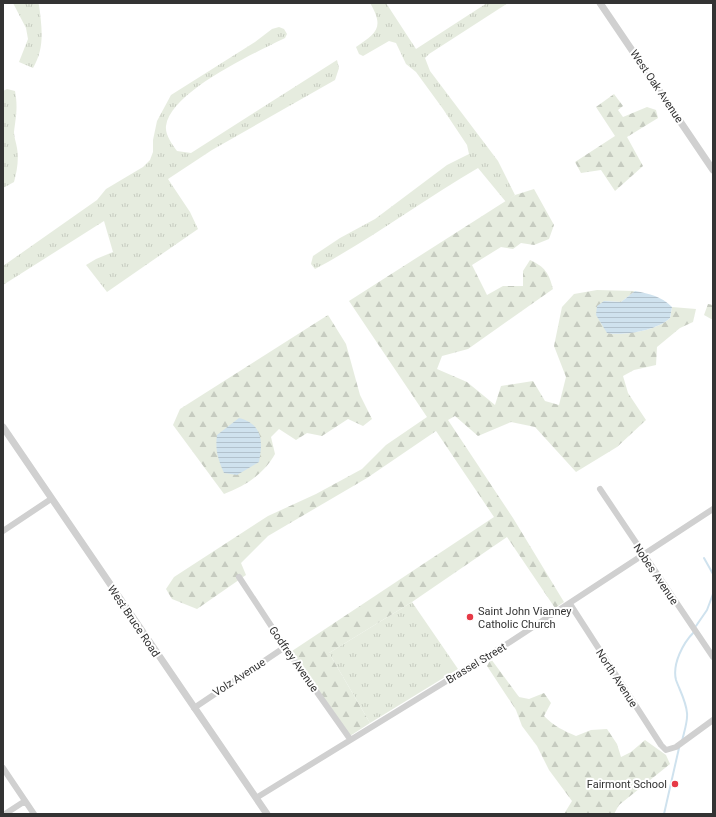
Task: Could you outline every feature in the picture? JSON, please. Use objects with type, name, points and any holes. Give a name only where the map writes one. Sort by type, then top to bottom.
[{"type":"street","name":"West Oak Avenue","points":[[600,3],[713,170]]},
{"type":"street","name":"West Bruce Road","points":[[3,427],[266,814]]},
{"type":"street","name":"Nobes Avenue","points":[[600,489],[642,555],[713,657]]},
{"type":"street","points":[[3,531],[51,499]]},
{"type":"street","name":"Brassel Street","points":[[256,798],[570,604],[713,509]]},
{"type":"street","name":"Godfrey Avenue","points":[[240,577],[285,647],[350,739]]},
{"type":"street","name":"North Avenue","points":[[570,604],[666,750],[676,747],[713,720]]},
{"type":"street","name":"Volz Avenue","points":[[194,708],[285,647]]},
{"type":"street","points":[[3,768],[34,814]]},
{"type":"street","points":[[5,814],[25,801]]},
{"type":"green space","points":[[13,3],[38,3],[39,5],[42,38],[37,60],[33,68],[19,62],[28,39],[26,28]]},
{"type":"green space","points":[[370,3],[386,3],[416,49],[487,3],[508,3],[425,58],[430,71],[498,161],[515,195],[506,202],[478,168],[315,269],[311,264],[313,256],[340,238],[375,219],[447,165],[469,154],[467,145],[416,72],[406,64],[396,43],[389,41],[363,56],[359,54],[356,47],[369,38],[376,29],[377,18]]},
{"type":"green space","points":[[279,27],[284,29],[287,34],[285,38],[216,74],[182,100],[171,113],[166,129],[169,139],[177,151],[191,153],[337,60],[339,68],[335,80],[212,150],[168,179],[190,212],[198,229],[107,292],[86,265],[113,252],[104,221],[3,285],[3,266],[97,200],[106,189],[143,167],[150,160],[153,152],[153,140],[157,121],[171,95],[255,42],[272,29]]},
{"type":"green space","points":[[7,89],[15,91],[16,97],[14,136],[18,152],[18,161],[14,182],[3,188],[3,91]]},
{"type":"green space","points":[[614,94],[623,106],[618,110],[623,117],[647,107],[656,110],[658,118],[627,137],[643,166],[615,191],[601,170],[581,173],[575,162],[615,136],[596,107]]},
{"type":"green space","points":[[534,189],[554,225],[549,239],[534,245],[521,243],[513,249],[501,247],[472,265],[487,295],[503,286],[523,286],[523,271],[530,260],[546,271],[553,289],[468,349],[442,356],[437,369],[467,382],[495,405],[501,386],[533,381],[545,401],[559,405],[566,377],[554,346],[562,307],[574,294],[597,290],[635,291],[621,302],[604,301],[607,333],[622,334],[640,332],[657,326],[670,318],[672,307],[696,309],[693,322],[680,328],[657,347],[656,365],[634,370],[623,376],[628,393],[646,420],[617,447],[576,472],[535,427],[511,422],[478,436],[455,416],[448,420],[513,518],[564,602],[555,608],[507,537],[412,602],[329,653],[370,723],[350,736],[292,651],[494,517],[436,431],[367,478],[268,536],[241,563],[246,575],[197,609],[172,599],[166,589],[174,577],[268,516],[316,494],[362,469],[386,445],[427,417],[349,301],[515,195]]},
{"type":"green space","points":[[708,304],[713,305],[713,320],[704,315]]},
{"type":"green space","points":[[328,315],[346,344],[360,395],[372,419],[363,426],[348,419],[322,436],[307,433],[296,440],[279,429],[271,437],[275,454],[265,468],[247,483],[224,494],[173,425],[180,409]]},
{"type":"green space","points":[[412,602],[458,669],[370,723],[329,653]]},
{"type":"green space","points":[[491,659],[519,697],[529,699],[544,693],[551,703],[544,716],[559,728],[576,736],[591,730],[607,729],[617,744],[621,757],[631,752],[645,740],[666,755],[670,764],[619,805],[614,814],[564,814],[572,801],[549,770],[537,746],[522,726],[516,710],[487,666]]},
{"type":"water","points":[[635,291],[655,296],[668,303],[672,307],[670,318],[657,326],[640,332],[622,334],[607,333],[596,315],[597,306],[604,301],[621,302]]},
{"type":"water","points":[[239,418],[247,421],[257,429],[260,435],[261,448],[259,462],[237,475],[224,473],[220,463],[216,440],[217,435]]},
{"type":"waterway","points":[[704,558],[713,574]]},
{"type":"waterway","points":[[696,626],[707,610],[713,594]]},
{"type":"waterway","points":[[682,741],[687,713],[675,674],[679,654],[694,632]]},
{"type":"waterway","points":[[664,814],[679,748]]},
{"type":"place","name":"Saint John Vianney Catholic Church","points":[[470,617]]},
{"type":"place","name":"Fairmont School","points":[[675,784]]}]
